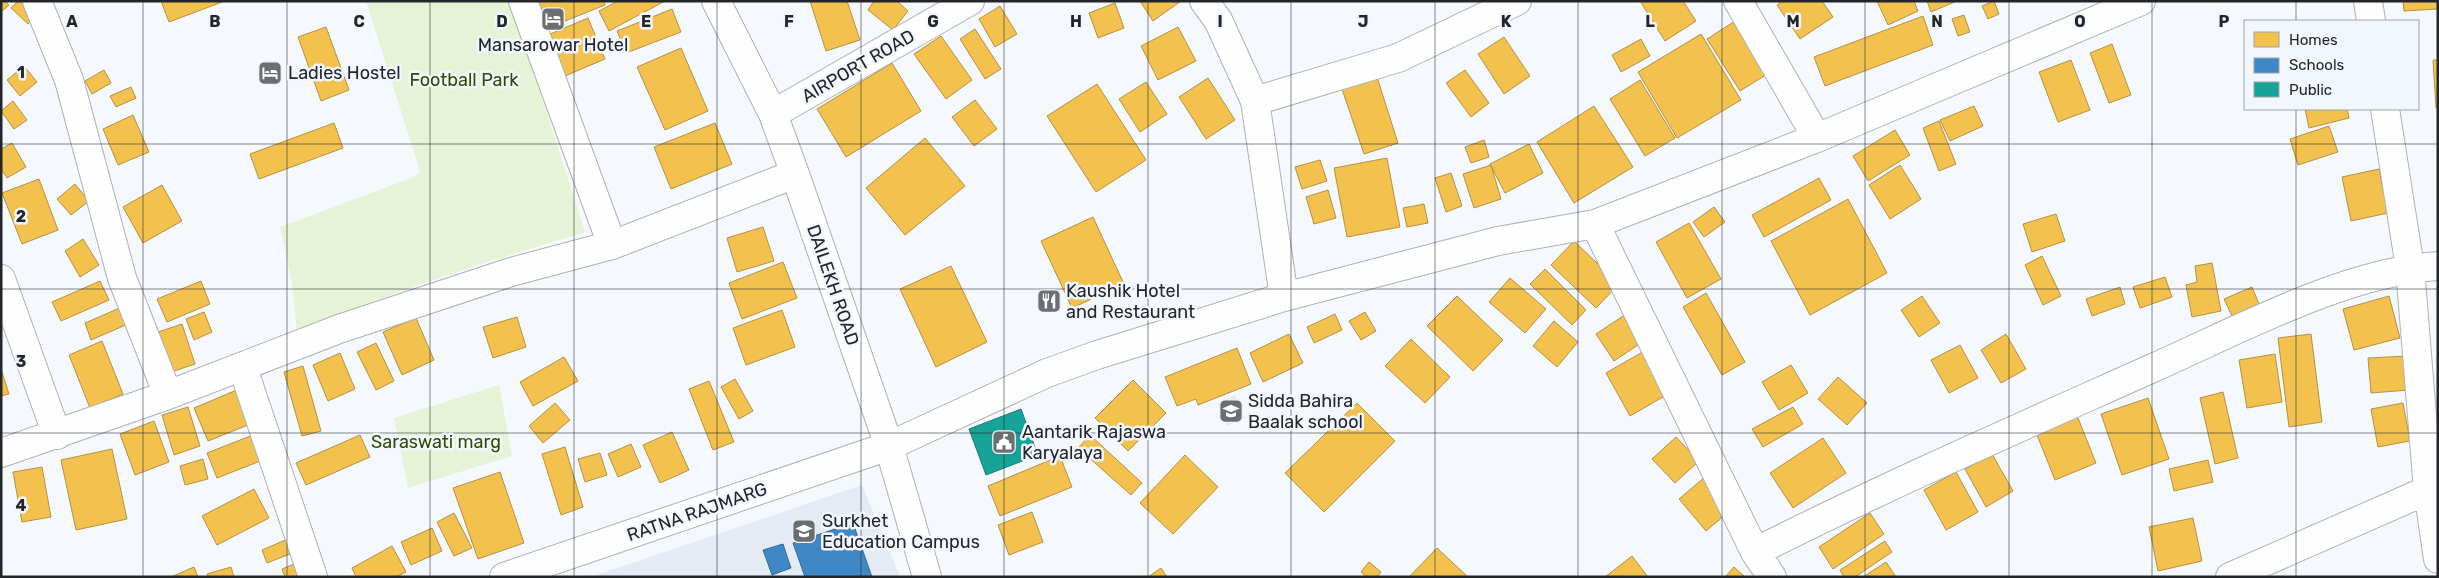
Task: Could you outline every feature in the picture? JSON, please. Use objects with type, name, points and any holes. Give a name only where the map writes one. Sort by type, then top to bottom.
[{"type":"street","points":[[37,1],[70,80],[122,278],[168,396]]},
{"type":"street","points":[[523,1],[612,245]]},
{"type":"street","name":"DAILEKH ROAD","points":[[716,1],[773,114],[795,174],[889,446],[927,577]]},
{"type":"street","name":"AIRPORT ROAD","points":[[773,114],[970,1]]},
{"type":"street","points":[[1204,1],[1218,20],[1255,100],[1284,298]]},
{"type":"street","points":[[1255,100],[1398,58],[1517,1]]},
{"type":"street","points":[[1738,1],[1817,138]]},
{"type":"street","name":"RATNA RAJMARG","points":[[504,577],[889,446],[1047,373],[1097,355],[1284,298],[1498,241],[1594,224],[1817,138],[2141,1]]},
{"type":"street","points":[[2368,1],[2371,20]]},
{"type":"street","points":[[2385,110],[2410,268],[2428,490],[2438,559]]},
{"type":"street","points":[[1,453],[168,396],[348,326],[511,272],[612,245],[795,174]]},
{"type":"street","points":[[1594,224],[1755,552],[1772,577]]},
{"type":"street","points":[[1755,552],[1892,485],[2318,295],[2410,268],[2438,266]]},
{"type":"street","points":[[1,279],[57,435]]},
{"type":"street","points":[[243,368],[313,577]]},
{"type":"street","points":[[2230,577],[2428,490]]},
{"type":"shaded area","name":"Sidda Bahira Baalak school","points":[[1235,395],[1245,418],[1227,426],[1217,404]]},
{"type":"shaded area","name":"Surkhet Education Campus","points":[[862,485],[900,577],[591,577]]},
{"type":"green space","name":"Football Park","points":[[366,1],[511,1],[585,232],[475,266],[403,291],[297,334],[292,283],[280,227],[414,177],[420,171]]},
{"type":"green space","name":"Saraswati marg","points":[[499,385],[512,456],[408,488],[394,418]]},
{"type":"building: Homes","points":[[1,1],[5,1],[9,5],[1,12]]},
{"type":"building: Homes","points":[[18,1],[22,1],[36,14],[28,24],[11,8]]},
{"type":"building: Homes","points":[[161,1],[225,1],[169,22]]},
{"type":"building: Homes","name":"Mansarowar Hotel","points":[[542,1],[604,1],[605,5],[540,31],[530,6]]},
{"type":"building: Homes","points":[[618,1],[665,1],[609,31],[599,11]]},
{"type":"building: Homes","points":[[810,1],[847,1],[860,40],[826,51]]},
{"type":"building: Homes","points":[[874,1],[897,1],[908,11],[893,30],[868,10]]},
{"type":"building: Homes","points":[[1140,1],[1181,1],[1153,21]]},
{"type":"building: Homes","points":[[1640,1],[1683,1],[1696,21],[1665,41]]},
{"type":"building: Homes","points":[[1782,1],[1822,1],[1833,17],[1800,39],[1777,5]]},
{"type":"building: Homes","points":[[1877,1],[1914,1],[1918,11],[1888,25]]},
{"type":"building: Homes","points":[[1927,1],[1957,1],[1931,12]]},
{"type":"building: Homes","points":[[1994,1],[1999,14],[1988,19],[1982,6]]},
{"type":"building: Homes","points":[[2403,1],[2438,1],[2438,9],[2404,11]]},
{"type":"building: Homes","points":[[1115,3],[1124,28],[1098,38],[1089,13]]},
{"type":"building: Homes","points":[[1000,6],[1017,34],[995,47],[979,19]]},
{"type":"building: Homes","points":[[672,9],[681,32],[626,53],[617,31]]},
{"type":"building: Homes","points":[[1964,15],[1970,32],[1958,36],[1952,19]]},
{"type":"building: Homes","points":[[1923,16],[1933,45],[1825,86],[1814,57]]},
{"type":"building: Homes","points":[[588,18],[605,59],[565,76],[548,35]]},
{"type":"building: Homes","points":[[1735,21],[1769,73],[1740,91],[1707,39]]},
{"type":"building: Homes","points":[[326,27],[349,90],[321,101],[298,37]]},
{"type":"building: Homes","points":[[1178,27],[1196,61],[1158,80],[1141,46]]},
{"type":"building: Homes","points":[[975,29],[1001,69],[985,79],[960,39]]},
{"type":"building: Homes","points":[[1701,34],[1741,100],[1677,138],[1638,72]]},
{"type":"building: Homes","points":[[941,36],[972,80],[946,99],[914,54]]},
{"type":"building: Homes","points":[[1504,37],[1530,76],[1504,94],[1478,54]]},
{"type":"building: Homes","points":[[1641,39],[1650,56],[1621,72],[1612,55]]},
{"type":"building: Homes","points":[[2112,44],[2131,95],[2109,103],[2090,53]]},
{"type":"building: Homes","points":[[681,48],[708,111],[665,130],[637,67]]},
{"type":"building: Homes","points":[[2071,60],[2090,110],[2058,122],[2039,72]]},
{"type":"building: Homes","points":[[2433,60],[2438,60],[2438,108],[2436,108]]},
{"type":"building: Homes","points":[[892,63],[921,111],[846,157],[817,109]]},
{"type":"building: Homes","points":[[24,66],[37,82],[20,96],[7,80]]},
{"type":"building: Homes","points":[[104,70],[111,83],[92,94],[85,81]]},
{"type":"building: Homes","points":[[1465,70],[1489,103],[1471,117],[1446,83]]},
{"type":"building: Homes","points":[[1377,77],[1398,143],[1364,154],[1342,89]]},
{"type":"building: Homes","points":[[1208,78],[1235,120],[1206,139],[1179,97]]},
{"type":"building: Homes","points":[[1640,80],[1675,138],[1645,156],[1610,99]]},
{"type":"building: Homes","points":[[1146,82],[1167,114],[1140,132],[1119,99]]},
{"type":"building: Homes","points":[[1097,84],[1146,160],[1096,192],[1047,116]]},
{"type":"building: Homes","points":[[131,87],[136,98],[116,107],[110,96]]},
{"type":"building: Homes","points":[[975,100],[997,129],[974,146],[952,117]]},
{"type":"building: Homes","points":[[13,101],[27,120],[14,129],[1,111]]},
{"type":"building: Homes","points":[[1594,106],[1633,167],[1574,203],[1537,142]]},
{"type":"building: Homes","points":[[1974,106],[1983,126],[1950,141],[1940,120]]},
{"type":"building: Homes","points":[[2305,110],[2347,110],[2349,118],[2309,128]]},
{"type":"building: Homes","points":[[133,115],[149,152],[118,165],[103,129]]},
{"type":"building: Homes","points":[[1939,121],[1956,164],[1939,171],[1923,128]]},
{"type":"building: Homes","points":[[334,123],[343,148],[259,179],[250,154]]},
{"type":"building: Homes","points":[[715,123],[732,164],[671,189],[654,147]]},
{"type":"building: Homes","points":[[2329,126],[2338,152],[2298,165],[2290,139]]},
{"type":"building: Homes","points":[[1895,130],[1910,155],[1868,181],[1853,156]]},
{"type":"building: Homes","points":[[925,138],[965,186],[905,235],[866,188]]},
{"type":"building: Homes","points":[[1484,140],[1489,157],[1471,163],[1465,147]]},
{"type":"building: Homes","points":[[12,143],[26,167],[7,178],[1,169],[1,149]]},
{"type":"building: Homes","points":[[1529,144],[1543,173],[1505,193],[1490,164]]},
{"type":"building: Homes","points":[[1387,158],[1400,227],[1347,237],[1334,168]]},
{"type":"building: Homes","points":[[1320,160],[1327,181],[1302,189],[1295,167]]},
{"type":"building: Homes","points":[[1491,165],[1501,199],[1474,208],[1463,174]]},
{"type":"building: Homes","points":[[1900,165],[1921,199],[1890,219],[1869,185]]},
{"type":"building: Homes","points":[[2379,169],[2388,213],[2351,221],[2342,177]]},
{"type":"building: Homes","points":[[1451,173],[1462,206],[1446,212],[1435,178]]},
{"type":"building: Homes","points":[[1819,178],[1831,200],[1764,237],[1752,215]]},
{"type":"building: Homes","points":[[39,179],[58,230],[22,244],[2,193]]},
{"type":"building: Homes","points":[[75,184],[89,201],[71,215],[57,199]]},
{"type":"building: Homes","points":[[162,185],[182,221],[143,243],[123,207]]},
{"type":"building: Homes","points":[[1328,190],[1336,218],[1314,224],[1306,197]]},
{"type":"building: Homes","points":[[1848,199],[1887,273],[1810,315],[1771,241]]},
{"type":"building: Homes","points":[[1424,204],[1428,223],[1407,227],[1403,208]]},
{"type":"building: Homes","points":[[1714,207],[1725,222],[1704,237],[1693,222]]},
{"type":"building: Homes","points":[[2056,214],[2065,241],[2032,252],[2023,224]]},
{"type":"building: Homes","points":[[1093,217],[1124,284],[1072,308],[1041,241]]},
{"type":"building: Homes","points":[[1689,223],[1721,279],[1687,298],[1656,242]]},
{"type":"building: Homes","points":[[763,227],[774,261],[737,272],[727,238]]},
{"type":"building: Homes","points":[[83,239],[99,265],[80,277],[65,251]]},
{"type":"building: Homes","points":[[1574,241],[1619,284],[1596,308],[1551,265]]},
{"type":"building: Homes","points":[[2042,256],[2061,296],[2043,305],[2025,265]]},
{"type":"building: Homes","points":[[783,262],[797,298],[742,319],[729,283]]},
{"type":"building: Homes","points":[[2212,263],[2221,311],[2192,317],[2186,285],[2197,282],[2195,266]]},
{"type":"building: Homes","points":[[951,266],[987,342],[936,367],[900,289]]},
{"type":"building: Homes","points":[[1545,269],[1586,310],[1572,325],[1530,284]]},
{"type":"building: Homes","points":[[2165,277],[2172,297],[2140,308],[2133,287]]},
{"type":"building: Homes","points":[[1510,278],[1546,309],[1525,333],[1489,302]]},
{"type":"building: Homes","points":[[100,281],[109,300],[61,321],[52,302]]},
{"type":"building: Homes","points":[[201,281],[210,304],[167,322],[157,299]]},
{"type":"building: Homes","points":[[2120,287],[2125,304],[2092,316],[2086,299]]},
{"type":"building: Homes","points":[[2252,287],[2259,304],[2232,316],[2224,299]]},
{"type":"building: Homes","points":[[1706,293],[1745,362],[1722,375],[1683,307]]},
{"type":"building: Homes","points":[[1457,296],[1503,340],[1473,371],[1427,326]]},
{"type":"building: Homes","points":[[1922,296],[1940,323],[1919,337],[1901,310]]},
{"type":"building: Homes","points":[[2389,296],[2400,338],[2354,350],[2343,309]]},
{"type":"building: Homes","points":[[122,307],[128,324],[91,340],[85,323]]},
{"type":"building: Homes","points":[[782,310],[795,347],[746,365],[733,328]]},
{"type":"building: Homes","points":[[204,312],[212,332],[194,340],[186,319]]},
{"type":"building: Homes","points":[[1365,312],[1376,331],[1361,340],[1349,321]]},
{"type":"building: Homes","points":[[1335,314],[1342,330],[1314,343],[1307,327]]},
{"type":"building: Homes","points":[[1626,314],[1644,341],[1614,361],[1596,334]]},
{"type":"building: Homes","points":[[517,317],[526,347],[493,358],[483,327]]},
{"type":"building: Homes","points":[[416,318],[434,360],[402,375],[383,332]]},
{"type":"building: Homes","points":[[1554,321],[1578,342],[1557,367],[1533,346]]},
{"type":"building: Homes","points":[[182,324],[195,364],[168,373],[155,333]]},
{"type":"building: Homes","points":[[1289,334],[1303,363],[1263,382],[1250,353]]},
{"type":"building: Homes","points":[[2006,334],[2026,369],[2001,383],[1981,350]]},
{"type":"building: Homes","points":[[2311,334],[2322,422],[2289,427],[2278,338]]},
{"type":"building: Homes","points":[[1411,339],[1450,377],[1425,403],[1385,366]]},
{"type":"building: Homes","points":[[102,341],[123,394],[90,408],[69,355]]},
{"type":"building: Homes","points":[[376,343],[394,381],[376,390],[357,352]]},
{"type":"building: Homes","points":[[1960,345],[1978,378],[1949,393],[1931,360]]},
{"type":"building: Homes","points":[[1237,348],[1251,384],[1198,405],[1196,399],[1177,406],[1165,377]]},
{"type":"building: Homes","points":[[1646,350],[1670,393],[1630,416],[1606,373]]},
{"type":"building: Homes","points":[[340,353],[355,389],[328,401],[313,365]]},
{"type":"building: Homes","points":[[2275,354],[2282,402],[2247,408],[2239,360]]},
{"type":"building: Homes","points":[[2406,356],[2409,390],[2371,393],[2368,358]]},
{"type":"building: Homes","points":[[564,357],[578,381],[533,406],[520,382]]},
{"type":"building: Homes","points":[[1791,365],[1808,393],[1779,410],[1762,382]]},
{"type":"building: Homes","points":[[303,366],[321,431],[302,436],[284,372]]},
{"type":"building: Homes","points":[[1,369],[9,394],[1,396]]},
{"type":"building: Homes","points":[[1838,377],[1867,403],[1847,425],[1818,399]]},
{"type":"building: Homes","points":[[735,379],[753,411],[739,419],[721,387]]},
{"type":"building: Homes","points":[[1133,380],[1166,413],[1128,451],[1095,418]]},
{"type":"building: Homes","points":[[709,381],[734,442],[713,450],[689,389]]},
{"type":"building: Homes","points":[[239,389],[253,423],[208,441],[194,408]]},
{"type":"building: Homes","points":[[2223,392],[2238,458],[2215,464],[2200,398]]},
{"type":"building: Homes","points":[[2148,398],[2169,459],[2122,475],[2101,414]]},
{"type":"building: Homes","points":[[555,403],[570,420],[543,443],[529,426]]},
{"type":"building: Homes","points":[[1357,403],[1395,441],[1324,512],[1285,473]]},
{"type":"building: Homes","points":[[2403,403],[2410,441],[2378,447],[2371,409]]},
{"type":"building: Homes","points":[[188,407],[200,446],[174,455],[162,415]]},
{"type":"building: Homes","points":[[1793,407],[1803,424],[1763,447],[1752,429]]},
{"type":"building: Homes","points":[[2076,413],[2096,463],[2055,480],[2035,430]]},
{"type":"building: Homes","points":[[154,421],[169,462],[135,475],[120,434]]},
{"type":"building: Homes","points":[[672,432],[689,470],[660,483],[643,445]]},
{"type":"building: Homes","points":[[253,435],[263,460],[217,478],[207,453]]},
{"type":"building: Homes","points":[[360,435],[370,457],[306,485],[296,463]]},
{"type":"building: Homes","points":[[1090,435],[1142,483],[1131,495],[1078,448]]},
{"type":"building: Homes","points":[[1676,437],[1699,461],[1675,483],[1652,459]]},
{"type":"building: Homes","points":[[1823,438],[1846,473],[1793,508],[1770,473]]},
{"type":"building: Homes","points":[[631,444],[641,467],[618,477],[608,454]]},
{"type":"building: Homes","points":[[565,447],[583,507],[561,515],[542,454]]},
{"type":"building: Homes","points":[[112,449],[127,519],[76,530],[61,460]]},
{"type":"building: Homes","points":[[600,453],[607,475],[585,482],[578,459]]},
{"type":"building: Homes","points":[[1992,454],[2013,491],[1986,507],[1965,469]]},
{"type":"building: Homes","points":[[1185,455],[1218,487],[1173,534],[1140,503]]},
{"type":"building: Homes","points":[[1060,456],[1072,487],[1000,516],[988,486]]},
{"type":"building: Homes","points":[[203,459],[208,479],[185,485],[180,466]]},
{"type":"building: Homes","points":[[2208,460],[2213,482],[2174,491],[2169,469]]},
{"type":"building: Homes","points":[[42,467],[51,517],[22,522],[13,472]]},
{"type":"building: Homes","points":[[500,472],[524,543],[478,559],[453,488]]},
{"type":"building: Homes","points":[[1956,472],[1978,512],[1946,530],[1924,490]]},
{"type":"building: Homes","points":[[1705,477],[1732,509],[1706,531],[1679,499]]},
{"type":"building: Homes","points":[[254,489],[269,518],[217,545],[202,516]]},
{"type":"building: Homes","points":[[1032,512],[1043,542],[1009,555],[998,525]]},
{"type":"building: Homes","points":[[454,513],[472,548],[454,556],[437,522]]},
{"type":"building: Homes","points":[[1870,513],[1884,534],[1833,569],[1819,547]]},
{"type":"building: Homes","points":[[2193,518],[2202,561],[2158,571],[2149,527]]},
{"type":"building: Homes","points":[[432,528],[442,551],[411,565],[401,542]]},
{"type":"building: Homes","points":[[295,536],[300,550],[267,563],[262,550]]},
{"type":"building: Homes","points":[[1885,541],[1892,552],[1855,577],[1844,577],[1840,570]]},
{"type":"building: Homes","points":[[392,546],[406,572],[396,577],[356,577],[352,568]]},
{"type":"building: Homes","points":[[1437,548],[1468,577],[1409,577]]},
{"type":"building: Homes","points":[[1632,556],[1648,577],[1605,577]]},
{"type":"building: Homes","points":[[299,562],[305,577],[285,577],[282,569]]},
{"type":"building: Homes","points":[[1369,562],[1381,572],[1377,577],[1367,577],[1361,572]]},
{"type":"building: Homes","points":[[1886,562],[1896,577],[1863,577]]},
{"type":"building: Homes","points":[[194,567],[198,577],[171,577]]},
{"type":"building: Homes","points":[[231,567],[234,577],[208,577],[207,574]]},
{"type":"building: Homes","points":[[1734,567],[1745,577],[1725,577]]},
{"type":"building: Homes","points":[[1161,568],[1167,577],[1148,577]]},
{"type":"building: Schools","points":[[853,523],[872,577],[805,577],[793,543]]},
{"type":"building: Schools","points":[[783,544],[791,568],[772,575],[763,550]]},
{"type":"building: Public","name":"Aantarik Rajaswa Karyalaya","points":[[1021,409],[1038,455],[986,475],[969,429]]},
{"type":"place","name":"Mansarowar Hotel","points":[[553,19]]},
{"type":"place","name":"Ladies Hostel","points":[[270,73]]},
{"type":"place","name":"Kaushik Hotel and Restaurant","points":[[1049,301]]},
{"type":"place","name":"Sidda Bahira Baalak school","points":[[1231,411]]},
{"type":"place","name":"Aantarik Rajaswa Karyalaya","points":[[1004,442]]},
{"type":"place","name":"Surkhet Education Campus","points":[[804,531]]}]
